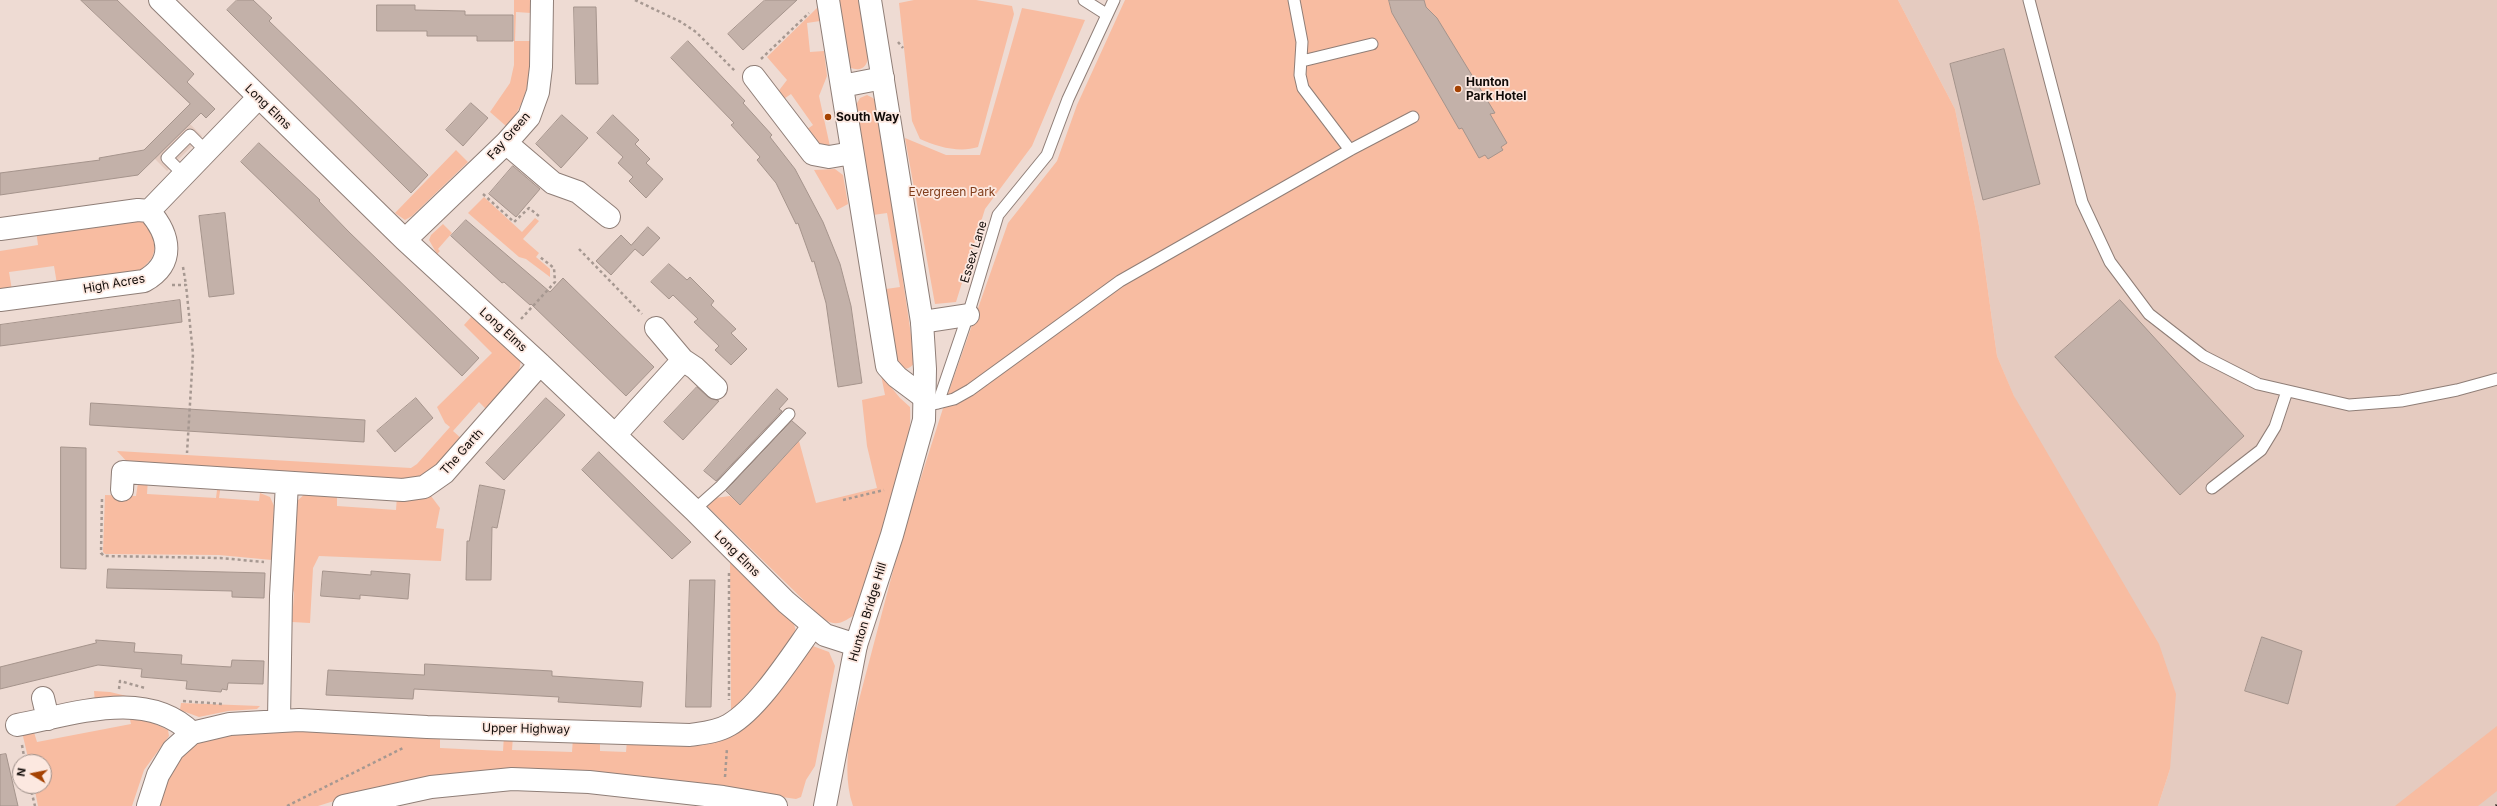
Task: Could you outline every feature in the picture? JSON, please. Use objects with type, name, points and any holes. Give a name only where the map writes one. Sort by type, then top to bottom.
[{"type":"street","name":"Long Elms","points":[[160,0],[258,98],[406,240],[694,510],[786,602],[825,635],[856,645]]},
{"type":"street","name":"Fay Green","points":[[406,240],[506,143],[529,117],[538,92],[541,67],[542,0]]},
{"type":"street","points":[[870,0],[922,322],[928,407]]},
{"type":"street","points":[[821,4],[842,86],[887,366],[928,407]]},
{"type":"street","points":[[750,70],[813,154],[829,158],[852,153]]},
{"type":"street","points":[[842,86],[883,78]]},
{"type":"street","points":[[0,229],[138,210],[150,211],[258,98]]},
{"type":"street","points":[[506,143],[553,183],[578,192],[584,205],[609,217]]},
{"type":"street","name":"High Acres","points":[[0,300],[144,281],[156,274],[163,264],[167,249],[164,230],[150,211]]},
{"type":"street","points":[[922,322],[968,315]]},
{"type":"street","points":[[650,322],[683,360],[695,368],[716,388]]},
{"type":"street","points":[[615,435],[683,360]]},
{"type":"street","name":"The Garth","points":[[122,490],[123,472],[241,478],[287,483],[403,490],[424,487],[444,473],[540,364]]},
{"type":"street","name":"Hunton Bridge Hill","points":[[824,806],[856,645],[892,535],[928,407]]},
{"type":"street","points":[[279,720],[281,596],[287,483]]},
{"type":"street","name":"Upper Highway","points":[[148,806],[158,775],[173,750],[192,733],[230,724],[279,720],[690,735],[711,732],[728,726],[744,715],[813,626]]},
{"type":"street","points":[[43,698],[48,719]]},
{"type":"street","points":[[19,732],[48,719],[127,706],[161,714],[185,725],[192,733]]},
{"type":"street","points":[[344,806],[431,787],[512,779],[589,782],[723,797],[776,806]]},
{"type":"lane","points":[[1084,0],[1106,14]]},
{"type":"lane","name":"Essex Lane","points":[[928,407],[968,315],[998,215],[1047,155],[1068,99],[1106,14],[1114,0]]},
{"type":"lane","points":[[1294,0],[1302,42],[1300,75],[1303,88],[1350,150]]},
{"type":"lane","points":[[2028,0],[2082,202],[2110,262],[2149,314],[2203,356],[2258,384],[2349,405],[2402,401],[2456,390],[2497,379]]},
{"type":"lane","points":[[1302,61],[1372,44]]},
{"type":"lane","points":[[928,407],[954,399],[970,390],[1120,282],[1350,150],[1413,117]]},
{"type":"lane","points":[[2212,488],[2261,450],[2275,427],[2287,391]]},
{"type":"lane","points":[[694,510],[721,486],[789,414]]},
{"type":"path","points":[[635,0],[681,22],[750,70],[821,4]]},
{"type":"path","points":[[481,191],[514,222],[529,208],[540,218]]},
{"type":"path","points":[[579,249],[650,322]]},
{"type":"path","points":[[520,320],[554,282],[554,268],[540,256]]},
{"type":"path","points":[[164,286],[186,285],[187,292],[193,354],[187,453]]},
{"type":"path","points":[[843,500],[890,489]]},
{"type":"path","points":[[102,499],[100,553],[104,556],[220,558],[267,562]]},
{"type":"path","points":[[729,570],[729,707]]},
{"type":"path","points":[[120,681],[148,688]]},
{"type":"path","points":[[179,700],[228,704]]},
{"type":"path","points":[[19,732],[23,754]]},
{"type":"path","points":[[725,781],[727,740]]},
{"type":"path","points":[[288,806],[406,746]]},
{"type":"path","points":[[32,794],[35,806]]},
{"type":"shaded area","points":[[1898,0],[2497,0],[2497,806],[2158,806],[2170,769],[1997,356],[1979,226],[1955,109]]},
{"type":"shaded area","points":[[180,114],[202,136],[167,171],[145,149]]},
{"type":"green space","points":[[514,0],[531,0],[531,13],[516,12],[515,41],[531,41],[530,64],[524,97],[514,117],[506,126],[490,112],[510,83],[514,65]]},
{"type":"green space","points":[[836,0],[861,0],[869,45],[869,56],[866,65],[859,69],[849,67]]},
{"type":"green space","points":[[914,0],[976,0],[1012,6],[1014,14],[978,147],[971,149],[956,149],[941,147],[927,142],[920,139],[912,121],[899,3]]},
{"type":"green space","points":[[1125,0],[1898,0],[1955,109],[1979,226],[1997,356],[2014,396],[2159,644],[2176,694],[2170,769],[2158,806],[853,806],[850,797],[848,779],[850,734],[902,537],[945,402],[1008,223],[1057,161],[1077,105]]},
{"type":"green space","points":[[818,7],[820,21],[807,23],[810,52],[824,51],[827,76],[819,96],[831,151],[824,152],[803,132],[813,125],[791,94],[781,101],[777,93],[787,80],[767,57]]},
{"type":"green space","name":"Evergreen Park","points":[[1022,8],[1085,20],[1032,146],[985,209],[956,302],[935,304],[905,138],[946,155],[980,155]]},
{"type":"green space","points":[[867,95],[873,98],[877,104],[915,362],[906,369],[898,365],[896,362],[886,289],[900,287],[887,213],[873,215],[856,105],[860,98]]},
{"type":"green space","points":[[456,150],[468,162],[412,216],[405,220],[395,213]]},
{"type":"green space","points":[[835,169],[843,175],[848,204],[837,210],[814,170]]},
{"type":"green space","points":[[484,197],[522,232],[535,218],[539,221],[523,239],[539,253],[536,257],[550,269],[550,277],[526,259],[519,257],[468,213]]},
{"type":"green space","points":[[141,220],[148,225],[154,235],[155,248],[152,258],[140,271],[57,284],[54,266],[9,272],[12,290],[0,291],[0,251],[38,245],[36,230]]},
{"type":"green space","points":[[443,224],[452,233],[438,249],[440,251],[437,254],[429,240],[431,235]]},
{"type":"green space","points":[[472,316],[521,360],[519,371],[521,374],[489,412],[479,402],[453,431],[463,440],[440,467],[415,481],[130,465],[117,451],[411,468],[417,464],[450,427],[445,423],[437,407],[492,353],[464,325]]},
{"type":"green space","points":[[881,375],[900,398],[910,407],[910,430],[906,456],[891,512],[854,615],[842,622],[832,623],[823,619],[707,506],[715,498],[730,496],[740,505],[799,441],[816,503],[877,488],[867,446],[862,400],[885,395]]},
{"type":"green space","points":[[148,479],[147,494],[216,498],[218,483],[221,484],[219,498],[259,501],[260,493],[270,497],[274,506],[272,560],[219,555],[105,554],[103,552],[105,495],[136,496],[138,483]]},
{"type":"green space","points":[[308,491],[337,492],[337,506],[396,510],[397,496],[428,492],[440,508],[436,528],[444,529],[441,561],[319,556],[313,568],[310,623],[292,622],[294,593],[291,583],[296,502]]},
{"type":"green space","points":[[730,561],[794,624],[795,631],[792,640],[785,650],[746,696],[731,711]]},
{"type":"green space","points":[[810,645],[829,652],[835,666],[815,766],[806,780],[801,797],[796,799],[656,779],[350,796],[318,806],[155,806],[164,776],[196,738],[232,729],[440,733],[440,748],[503,751],[504,735],[513,736],[512,750],[572,752],[573,738],[600,739],[600,751],[626,752],[627,740],[713,738]]},
{"type":"green space","points":[[94,691],[110,692],[135,698],[95,703]]},
{"type":"green space","points":[[181,703],[260,706],[257,709],[228,711],[199,717],[180,710]]},
{"type":"green space","points":[[128,711],[168,730],[169,736],[144,770],[132,806],[38,806],[36,794],[52,794],[52,754],[27,754],[22,732],[33,729],[37,742],[131,724]]},
{"type":"green space","points":[[2497,726],[2497,791],[2478,806],[2395,806]]},
{"type":"building","points":[[81,0],[117,0],[194,74],[187,82],[215,109],[206,118],[201,113],[138,175],[0,195],[0,173],[100,160],[99,158],[144,150],[190,104]]},
{"type":"building","points":[[237,0],[253,0],[272,18],[269,21],[428,175],[411,193],[227,10]]},
{"type":"building","points":[[765,0],[797,0],[743,50],[728,34]]},
{"type":"building","name":"Hunton Park Hotel","points":[[1389,0],[1424,0],[1426,7],[1437,18],[1495,113],[1490,114],[1507,143],[1501,147],[1503,150],[1488,159],[1485,155],[1479,158],[1462,128],[1459,129],[1392,13]]},
{"type":"building","points":[[377,5],[415,5],[415,10],[465,11],[465,15],[513,15],[513,41],[477,41],[477,36],[427,36],[427,31],[377,31]]},
{"type":"building","points":[[574,7],[596,7],[598,84],[576,84]]},
{"type":"building","points":[[688,41],[745,101],[743,103],[772,135],[770,137],[795,169],[823,222],[840,264],[851,306],[862,383],[838,387],[826,303],[814,261],[812,262],[798,223],[796,224],[776,183],[757,160],[760,157],[731,125],[734,123],[671,58]]},
{"type":"building","points":[[2004,49],[2040,184],[1983,200],[1950,64]]},
{"type":"building","points":[[471,103],[488,118],[463,146],[446,130]]},
{"type":"building","points":[[562,115],[588,138],[561,168],[536,144]]},
{"type":"building","points":[[613,115],[639,140],[635,144],[650,159],[646,163],[663,179],[646,198],[629,181],[633,177],[618,163],[623,157],[597,133]]},
{"type":"building","points":[[259,143],[320,200],[319,201],[349,232],[479,358],[462,376],[241,162]]},
{"type":"building","points":[[513,166],[540,189],[516,217],[489,194]]},
{"type":"building","points":[[225,213],[234,294],[209,297],[199,216]]},
{"type":"building","points":[[466,220],[550,292],[563,278],[654,367],[626,396],[531,304],[530,305],[504,282],[502,283],[451,236]]},
{"type":"building","points":[[648,227],[660,238],[643,256],[635,249],[611,275],[596,261],[621,235],[631,245]]},
{"type":"building","points":[[669,264],[687,280],[690,277],[714,301],[711,305],[736,329],[731,333],[747,349],[731,365],[715,350],[719,346],[694,322],[698,319],[673,295],[669,299],[651,282]]},
{"type":"building","points":[[180,300],[182,322],[0,346],[0,325]]},
{"type":"building","points":[[2120,300],[2244,436],[2180,495],[2055,357]]},
{"type":"building","points":[[697,387],[708,397],[719,401],[683,440],[664,422]]},
{"type":"building","points":[[777,389],[788,399],[779,409],[782,411],[716,481],[704,471]]},
{"type":"building","points":[[416,398],[433,418],[395,452],[377,431]]},
{"type":"building","points":[[546,398],[565,415],[504,480],[486,463]]},
{"type":"building","points":[[91,403],[365,420],[364,442],[90,425]]},
{"type":"building","points":[[792,421],[806,433],[740,505],[726,491]]},
{"type":"building","points":[[61,447],[86,448],[86,569],[61,568]]},
{"type":"building","points":[[599,452],[691,542],[672,559],[582,470]]},
{"type":"building","points":[[480,485],[505,490],[497,528],[492,527],[491,580],[466,580],[467,541],[469,541]]},
{"type":"building","points":[[108,569],[265,573],[264,598],[232,597],[232,591],[107,588]]},
{"type":"building","points":[[323,571],[371,575],[371,571],[410,574],[408,599],[360,595],[360,599],[321,596]]},
{"type":"building","points":[[690,580],[715,580],[711,707],[686,707]]},
{"type":"building","points":[[2262,637],[2302,651],[2288,704],[2245,691]]},
{"type":"building","points":[[96,640],[135,643],[134,652],[182,655],[181,664],[231,667],[232,660],[264,661],[263,684],[228,683],[227,690],[222,689],[221,692],[186,689],[187,681],[141,677],[142,669],[98,665],[0,689],[0,667],[96,643]]},
{"type":"building","points":[[425,664],[552,671],[552,676],[643,682],[641,707],[558,702],[559,697],[414,689],[413,699],[326,695],[328,670],[424,675]]},
{"type":"building","points":[[6,754],[12,780],[12,794],[15,794],[18,806],[0,806],[0,755]]},
{"type":"place","name":"Hunton Park Hotel","points":[[1458,89]]},
{"type":"place","name":"South Way","points":[[828,117]]}]
